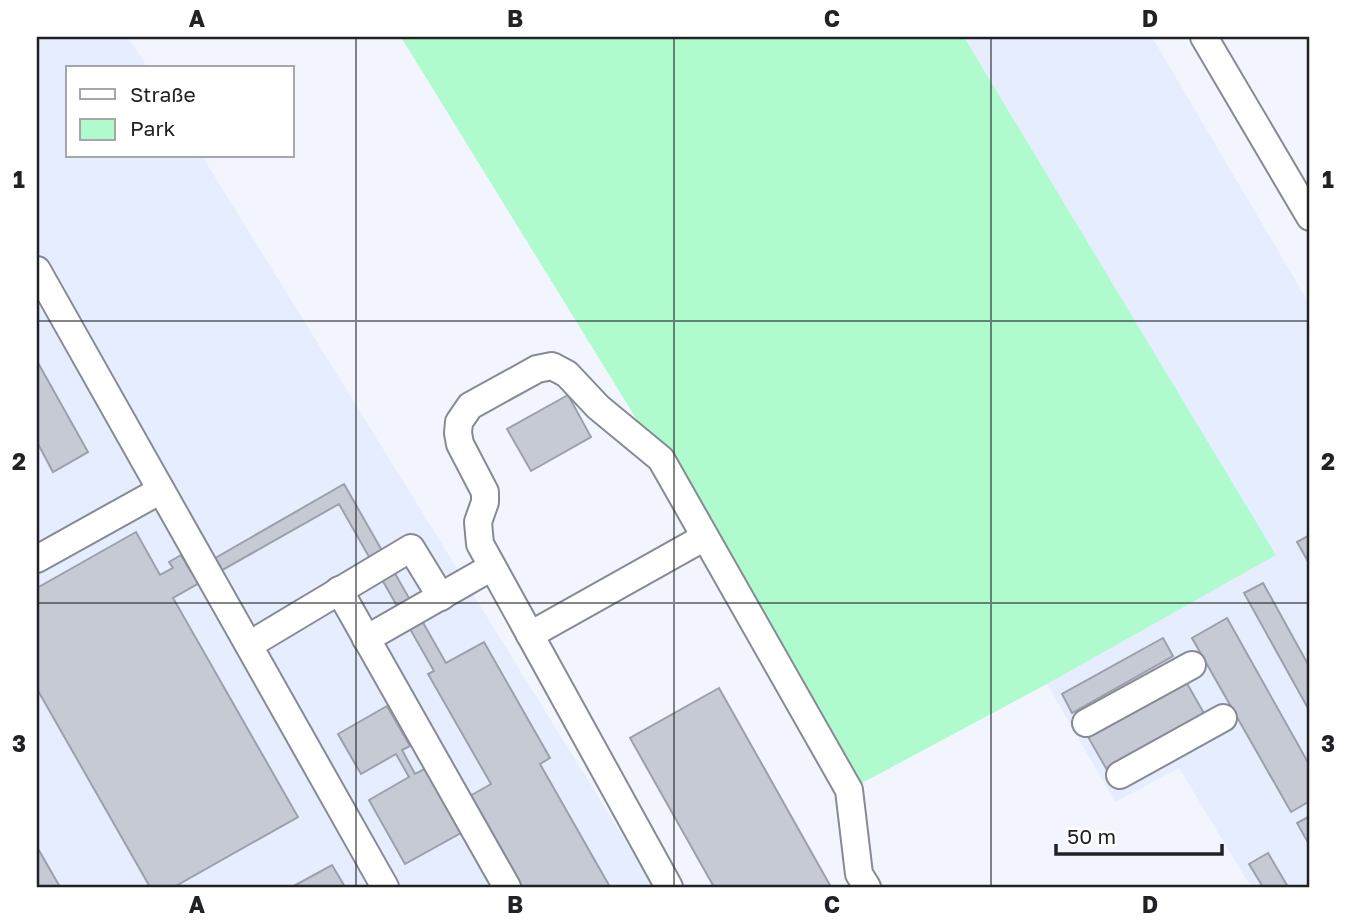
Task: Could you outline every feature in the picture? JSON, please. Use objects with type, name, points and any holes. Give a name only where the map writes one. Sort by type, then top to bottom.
[{"type":"street","points":[[1204,37],[1310,217]]},
{"type":"street","points":[[37,270],[385,887]]},
{"type":"street","points":[[669,887],[492,567],[477,532],[485,492],[460,444],[459,422],[470,407],[545,366],[568,374],[598,407],[661,459],[849,790],[859,874],[867,887]]},
{"type":"street","points":[[37,559],[161,490]]},
{"type":"street","points":[[530,635],[705,537]]},
{"type":"street","points":[[248,645],[411,548],[441,597]]},
{"type":"street","points":[[366,639],[492,567]]},
{"type":"street","points":[[339,590],[507,887]]},
{"type":"street","points":[[1086,723],[1192,665]]},
{"type":"street","points":[[1121,775],[1223,718]]},
{"type":"shaded area","points":[[37,37],[128,37],[147,66],[66,66],[66,158],[203,158],[654,887],[37,887]]},
{"type":"shaded area","points":[[964,37],[1152,37],[1310,305],[1310,887],[1251,887],[1179,768],[1115,802],[1047,684],[1275,554]]},
{"type":"green space","points":[[401,37],[964,37],[1276,555],[1047,684],[849,790],[661,459]]},
{"type":"building","points":[[37,361],[88,452],[53,472],[37,442]]},
{"type":"building","points":[[568,395],[591,437],[531,471],[507,429]]},
{"type":"building","points":[[344,484],[446,663],[484,642],[550,758],[540,764],[610,887],[522,887],[470,796],[491,784],[428,674],[434,671],[339,504],[173,598],[298,817],[174,887],[150,887],[37,689],[37,588],[136,532],[160,575],[173,568],[169,562],[181,555],[191,572]]},
{"type":"building","points":[[1310,535],[1310,565],[1297,542]]},
{"type":"building","points":[[1263,583],[1310,668],[1310,712],[1244,593]]},
{"type":"building","points":[[1227,618],[1310,766],[1310,801],[1291,812],[1192,638]]},
{"type":"building","points":[[1163,638],[1173,656],[1072,713],[1062,694]]},
{"type":"building","points":[[1185,680],[1205,715],[1107,770],[1087,735]]},
{"type":"building","points":[[719,688],[831,887],[714,887],[630,738]]},
{"type":"building","points":[[387,706],[410,746],[402,750],[415,774],[432,765],[468,829],[405,864],[369,800],[409,777],[396,754],[361,774],[338,734]]},
{"type":"building","points":[[1310,816],[1310,846],[1297,823]]},
{"type":"building","points":[[37,847],[60,887],[37,887]]},
{"type":"building","points":[[1268,853],[1288,887],[1263,887],[1249,864]]},
{"type":"building","points":[[332,865],[345,887],[292,887]]}]
